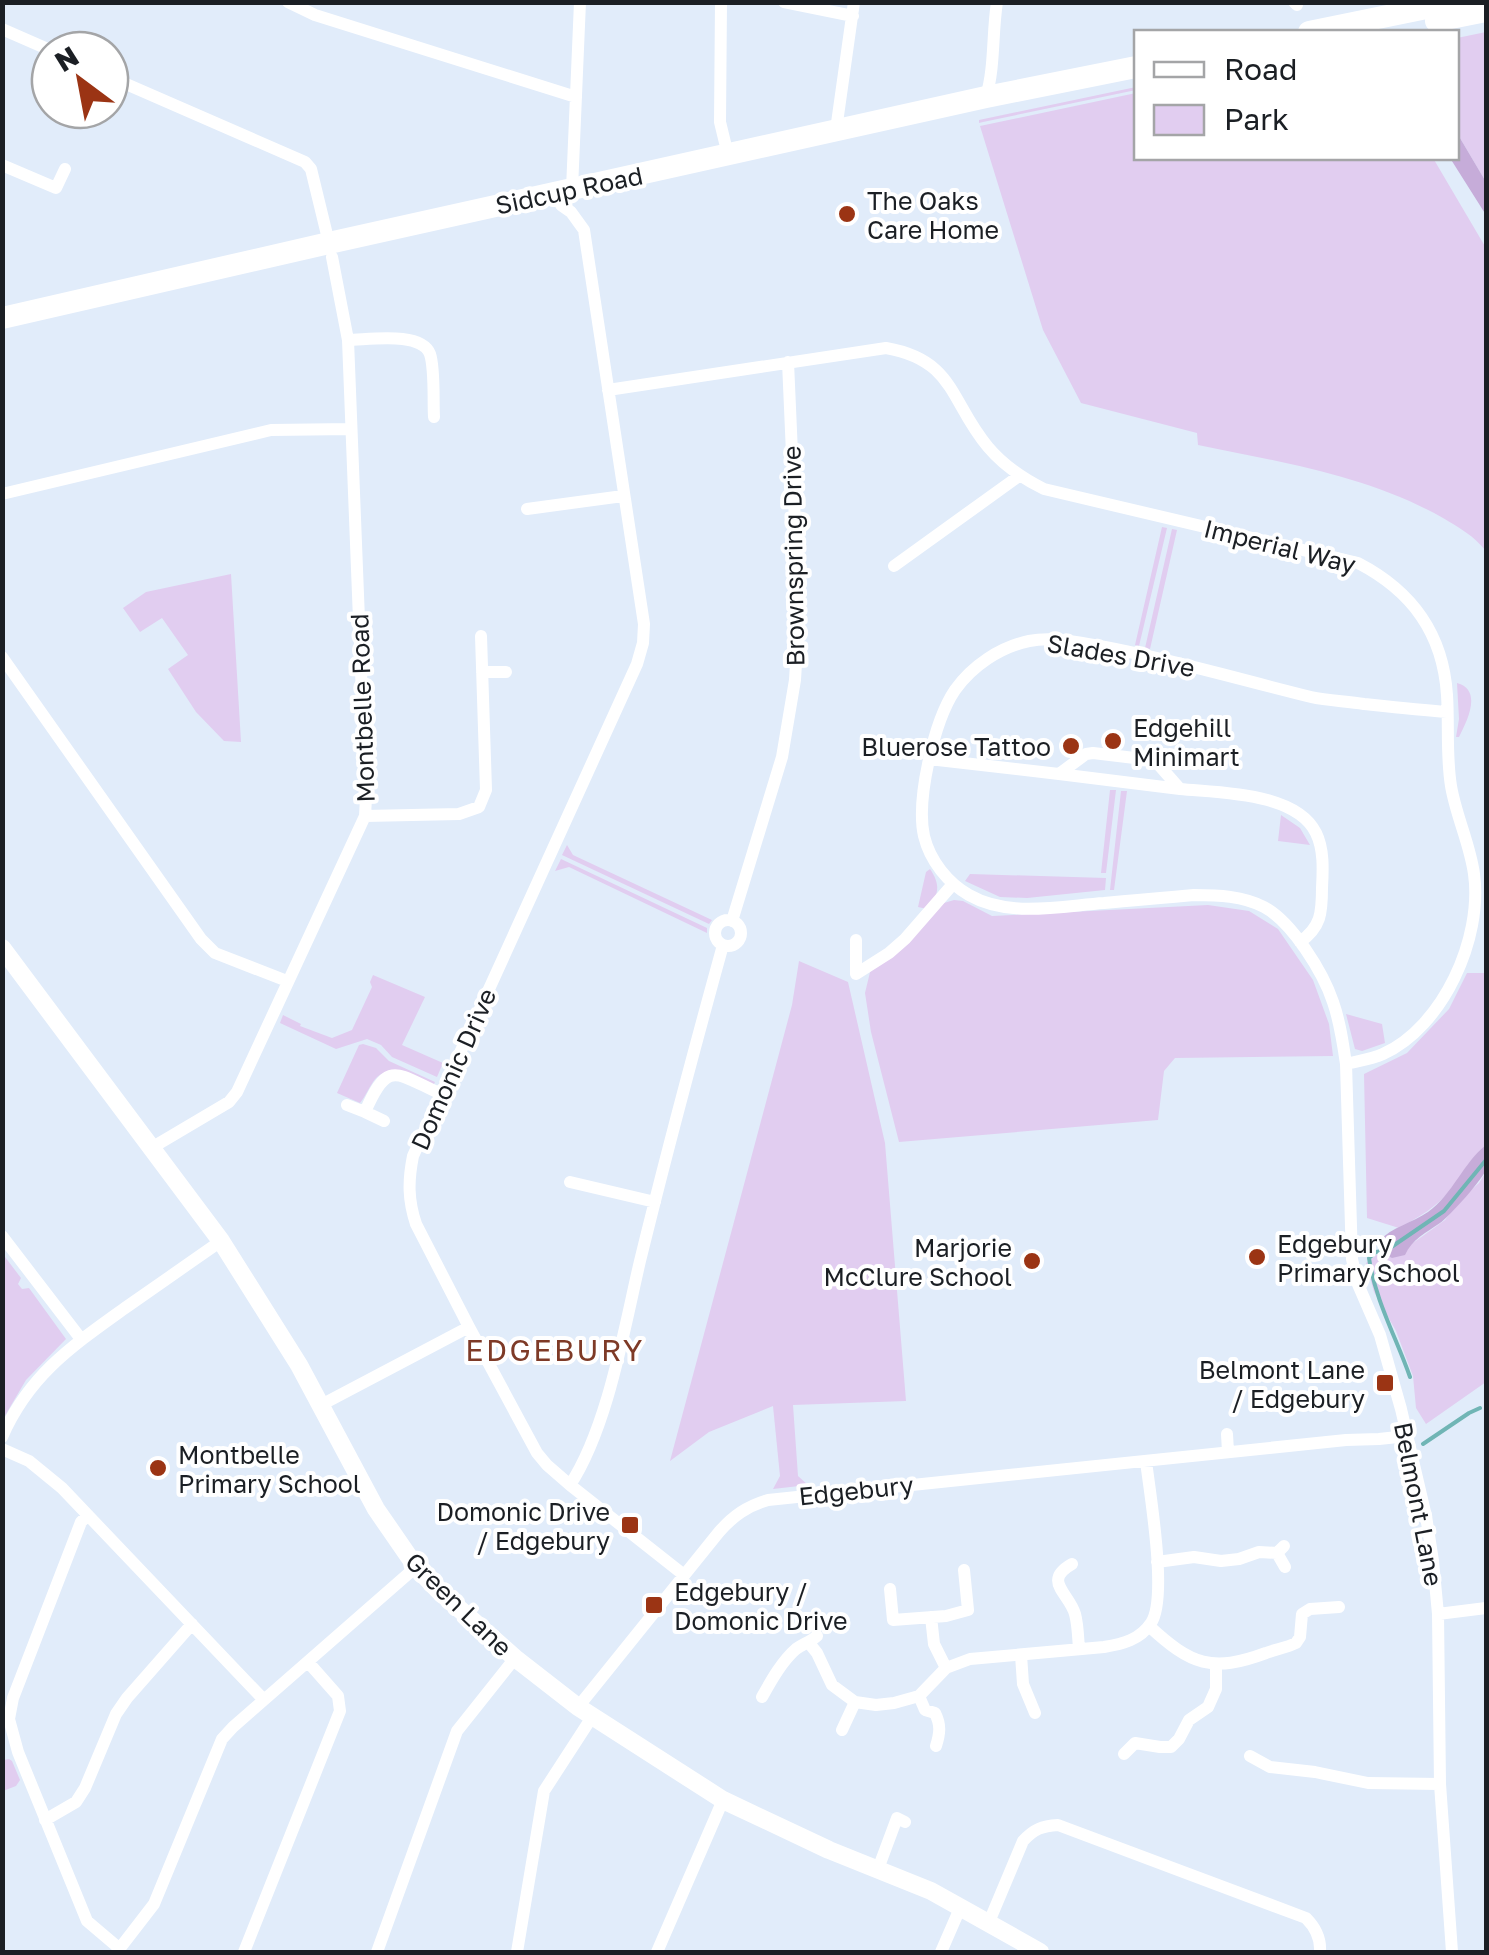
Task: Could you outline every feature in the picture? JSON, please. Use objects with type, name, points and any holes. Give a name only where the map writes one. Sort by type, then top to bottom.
[{"type":"highway","points":[[1318,30],[1450,4]]},
{"type":"highway","points":[[1386,30],[1486,11]]},
{"type":"highway","name":"Sidcup Road","points":[[2,331],[332,256],[728,155],[1134,67]]},
{"type":"highway","name":"Sidcup Road","points":[[567,197],[1134,82]]},
{"type":"highway","name":"Sidcup Road","points":[[2,318],[332,256]]},
{"type":"main road","name":"Green Lane","points":[[2,948],[221,1241],[276,1326],[376,1510],[416,1567],[460,1611],[585,1712],[722,1800],[821,1846],[931,1890],[1040,1952]]},
{"type":"street","points":[[288,2],[576,97]]},
{"type":"street","points":[[567,197],[580,2]]},
{"type":"street","points":[[721,2],[720,122],[728,155]]},
{"type":"street","points":[[784,2],[853,9],[836,130]]},
{"type":"street","points":[[997,2],[992,36],[992,72],[997,95]]},
{"type":"street","points":[[2,29],[30,41]]},
{"type":"street","name":"Montbelle Road","points":[[130,86],[305,162],[312,170],[348,340],[366,798],[365,816],[237,1092],[229,1102],[153,1147]]},
{"type":"street","points":[[2,165],[56,188],[65,169]]},
{"type":"street","name":"Domonic Drive","points":[[567,197],[584,230],[644,624],[643,643],[553,852],[413,1156],[408,1191],[416,1224],[537,1453],[547,1466],[684,1576]]},
{"type":"street","points":[[348,340],[414,339],[425,346],[431,356],[434,417]]},
{"type":"street","name":"Imperial Way","points":[[608,390],[886,348],[914,355],[940,373],[999,460],[1044,489],[1358,562],[1406,596],[1436,643],[1443,670],[1450,783],[1474,876],[1475,904],[1464,952],[1450,988],[1432,1014],[1413,1034],[1384,1054],[1346,1064]]},
{"type":"street","name":"Brownspring Drive","points":[[570,1485],[586,1454],[611,1383],[683,1090],[723,945],[735,943],[740,936],[740,929],[732,921],[782,757],[795,680],[799,614],[788,362]]},
{"type":"street","points":[[2,494],[271,430],[351,429]]},
{"type":"street","points":[[894,566],[1020,476]]},
{"type":"street","points":[[527,509],[623,496]]},
{"type":"street","points":[[365,816],[459,814],[479,807],[486,790],[481,636]]},
{"type":"street","name":"Slades Drive","points":[[953,884],[941,871],[925,838],[923,803],[929,759],[946,706],[964,678],[1018,644],[1045,640],[1076,642],[1317,698],[1447,712]]},
{"type":"street","points":[[2,657],[201,939],[215,953],[287,981]]},
{"type":"street","points":[[482,672],[506,672]]},
{"type":"street","points":[[1058,774],[1086,754],[1151,760],[1180,789]]},
{"type":"street","points":[[929,759],[1265,800],[1288,807],[1310,823],[1321,847],[1322,898],[1318,923],[1300,942]]},
{"type":"street","points":[[856,940],[856,974],[890,953],[953,884],[972,897],[1009,908],[1217,895],[1243,900],[1266,908],[1300,942],[1330,995],[1346,1064]]},
{"type":"street","name":"Belmont Lane","points":[[1346,1064],[1352,1259],[1357,1282],[1380,1335],[1434,1561],[1440,1784],[1452,1952]]},
{"type":"street","points":[[365,1112],[378,1084],[390,1076],[401,1075],[441,1094]]},
{"type":"street","points":[[346,1105],[384,1121]]},
{"type":"street","points":[[570,1182],[655,1202]]},
{"type":"street","points":[[2,1236],[80,1339]]},
{"type":"street","points":[[2,1437],[22,1399],[56,1359],[221,1241]]},
{"type":"street","points":[[321,1405],[468,1327]]},
{"type":"street","points":[[1226,1434],[1228,1452]]},
{"type":"street","name":"Edgebury","points":[[517,1952],[544,1791],[585,1712],[684,1576],[730,1520],[747,1507],[768,1500],[1407,1436]]},
{"type":"street","points":[[2,1449],[38,1467],[264,1700]]},
{"type":"street","points":[[762,1697],[798,1648],[813,1640],[832,1685],[856,1702],[876,1705],[919,1696],[946,1668],[970,1660],[1123,1644],[1140,1636],[1156,1615],[1160,1590],[1146,1460]]},
{"type":"street","points":[[88,1515],[81,1522],[9,1719],[14,1741],[87,1921],[118,1951],[154,1904],[222,1739],[416,1567]]},
{"type":"street","points":[[1157,1562],[1194,1557],[1239,1559],[1280,1549],[1285,1568]]},
{"type":"street","points":[[1072,1564],[1061,1570],[1058,1579],[1074,1612],[1079,1649]]},
{"type":"street","points":[[890,1589],[893,1620],[968,1610],[964,1570]]},
{"type":"street","points":[[1150,1626],[1184,1655],[1216,1664],[1234,1664],[1296,1643],[1302,1614],[1310,1609],[1339,1607]]},
{"type":"street","points":[[1438,1614],[1486,1608]]},
{"type":"street","points":[[931,1617],[934,1644],[946,1668]]},
{"type":"street","points":[[45,1820],[76,1802],[86,1788],[116,1714],[192,1624]]},
{"type":"street","points":[[1020,1654],[1024,1684],[1021,1700],[1035,1713]]},
{"type":"street","points":[[376,1952],[457,1731],[515,1658]]},
{"type":"street","points":[[244,1952],[340,1711],[334,1691],[308,1662]]},
{"type":"street","points":[[1124,1754],[1135,1743],[1171,1747],[1189,1720],[1208,1707],[1216,1689],[1216,1664]]},
{"type":"street","points":[[919,1696],[926,1710],[935,1712],[939,1721],[936,1746]]},
{"type":"street","points":[[842,1730],[856,1702]]},
{"type":"street","points":[[1250,1756],[1270,1767],[1368,1783],[1440,1784]]},
{"type":"street","points":[[658,1952],[722,1800]]},
{"type":"street","points":[[878,1869],[898,1818]]},
{"type":"street","points":[[988,1922],[1024,1841],[1043,1826],[1058,1826],[1306,1918],[1320,1938],[1320,1952]]},
{"type":"street","points":[[941,1952],[960,1906]]},
{"type":"green space","points":[[1486,32],[1486,182],[1459,136],[1459,38]]},
{"type":"green space","points":[[1134,87],[979,123],[979,120]]},
{"type":"green space","points":[[1134,93],[1134,160],[1434,160],[1486,248],[1486,551],[1449,522],[1385,491],[1324,472],[1198,445],[1197,433],[1081,403],[1043,330],[980,126]]},
{"type":"green space","points":[[1162,527],[1167,528],[1139,646],[1135,645]]},
{"type":"green space","points":[[1172,529],[1177,530],[1150,649],[1145,648]]},
{"type":"green space","points":[[231,574],[241,742],[224,741],[196,712],[168,669],[188,655],[162,618],[140,632],[123,608],[146,592]]},
{"type":"green space","points":[[1457,683],[1465,687],[1471,699],[1459,737],[1456,737]]},
{"type":"green space","points":[[1110,790],[1116,790],[1106,873],[1101,873]]},
{"type":"green space","points":[[1121,791],[1127,791],[1114,890],[1110,890]]},
{"type":"green space","points":[[1281,815],[1300,828],[1310,845],[1278,841]]},
{"type":"green space","points":[[567,845],[573,855],[712,920],[709,924],[562,855]]},
{"type":"green space","points":[[561,859],[707,928],[707,933],[569,867],[555,871]]},
{"type":"green space","points":[[930,869],[937,890],[927,909],[918,907]]},
{"type":"green space","points":[[970,874],[1106,878],[1105,890],[1027,898],[1000,897],[965,881]]},
{"type":"green space","points":[[954,900],[992,916],[1208,905],[1249,911],[1278,929],[1313,980],[1329,1024],[1333,1056],[1175,1058],[1164,1071],[1158,1120],[899,1142],[865,993],[871,968],[944,903]]},
{"type":"green space","points":[[799,961],[848,982],[885,1143],[906,1401],[793,1405],[798,1476],[808,1485],[773,1489],[780,1476],[773,1406],[709,1432],[670,1461],[792,1005]]},
{"type":"green space","points":[[1467,973],[1486,973],[1486,1145],[1446,1195],[1421,1216],[1399,1228],[1367,1218],[1364,1074],[1407,1053],[1449,1009]]},
{"type":"green space","points":[[373,975],[425,997],[402,1045],[443,1063],[437,1077],[392,1057],[381,1045],[367,1039],[336,1049],[280,1023],[283,1015],[332,1038],[352,1030],[372,987]]},
{"type":"green space","points":[[1346,1014],[1382,1024],[1385,1043],[1362,1051],[1355,1049]]},
{"type":"green space","points":[[359,1045],[435,1082],[433,1086],[394,1071],[379,1076],[360,1103],[337,1093]]},
{"type":"green space","points":[[1486,1172],[1486,1382],[1426,1424],[1416,1408],[1413,1376],[1396,1331],[1374,1292],[1366,1263],[1379,1253],[1392,1258],[1445,1220]]},
{"type":"green space","points":[[2,1253],[21,1278],[18,1284],[22,1289],[29,1288],[66,1339],[26,1380],[3,1419]]},
{"type":"green space","points":[[9,1759],[20,1780],[3,1791],[3,1760]]},
{"type":"shaded area","points":[[1459,136],[1486,182],[1486,215],[1451,160],[1459,160]]},
{"type":"shaded area","points":[[1486,1145],[1484,1173],[1450,1214],[1415,1240],[1405,1255],[1392,1258],[1379,1253],[1379,1241],[1437,1205]]},
{"type":"waterway","points":[[1410,1377],[1381,1304],[1369,1258],[1444,1211],[1486,1160]]},
{"type":"waterway","points":[[1423,1444],[1480,1408]]},
{"type":"place","name":"The Oaks Care Home","points":[[847,214]]},
{"type":"place","name":"Edgehill Minimart","points":[[1113,741]]},
{"type":"place","name":"Bluerose Tattoo","points":[[1071,746]]},
{"type":"place","name":"Edgebury Primary School","points":[[1257,1257]]},
{"type":"place","name":"Marjorie McClure School","points":[[1032,1261]]},
{"type":"place","name":"Belmont Lane / Edgebury","points":[[1385,1383]]},
{"type":"place","name":"Montbelle Primary School","points":[[158,1468]]},
{"type":"place","name":"Domonic Drive / Edgebury","points":[[630,1525]]},
{"type":"place","name":"Edgebury / Domonic Drive","points":[[654,1605]]},
{"type":"district","name":"EDGEBURY","points":[[555,1350]]}]
